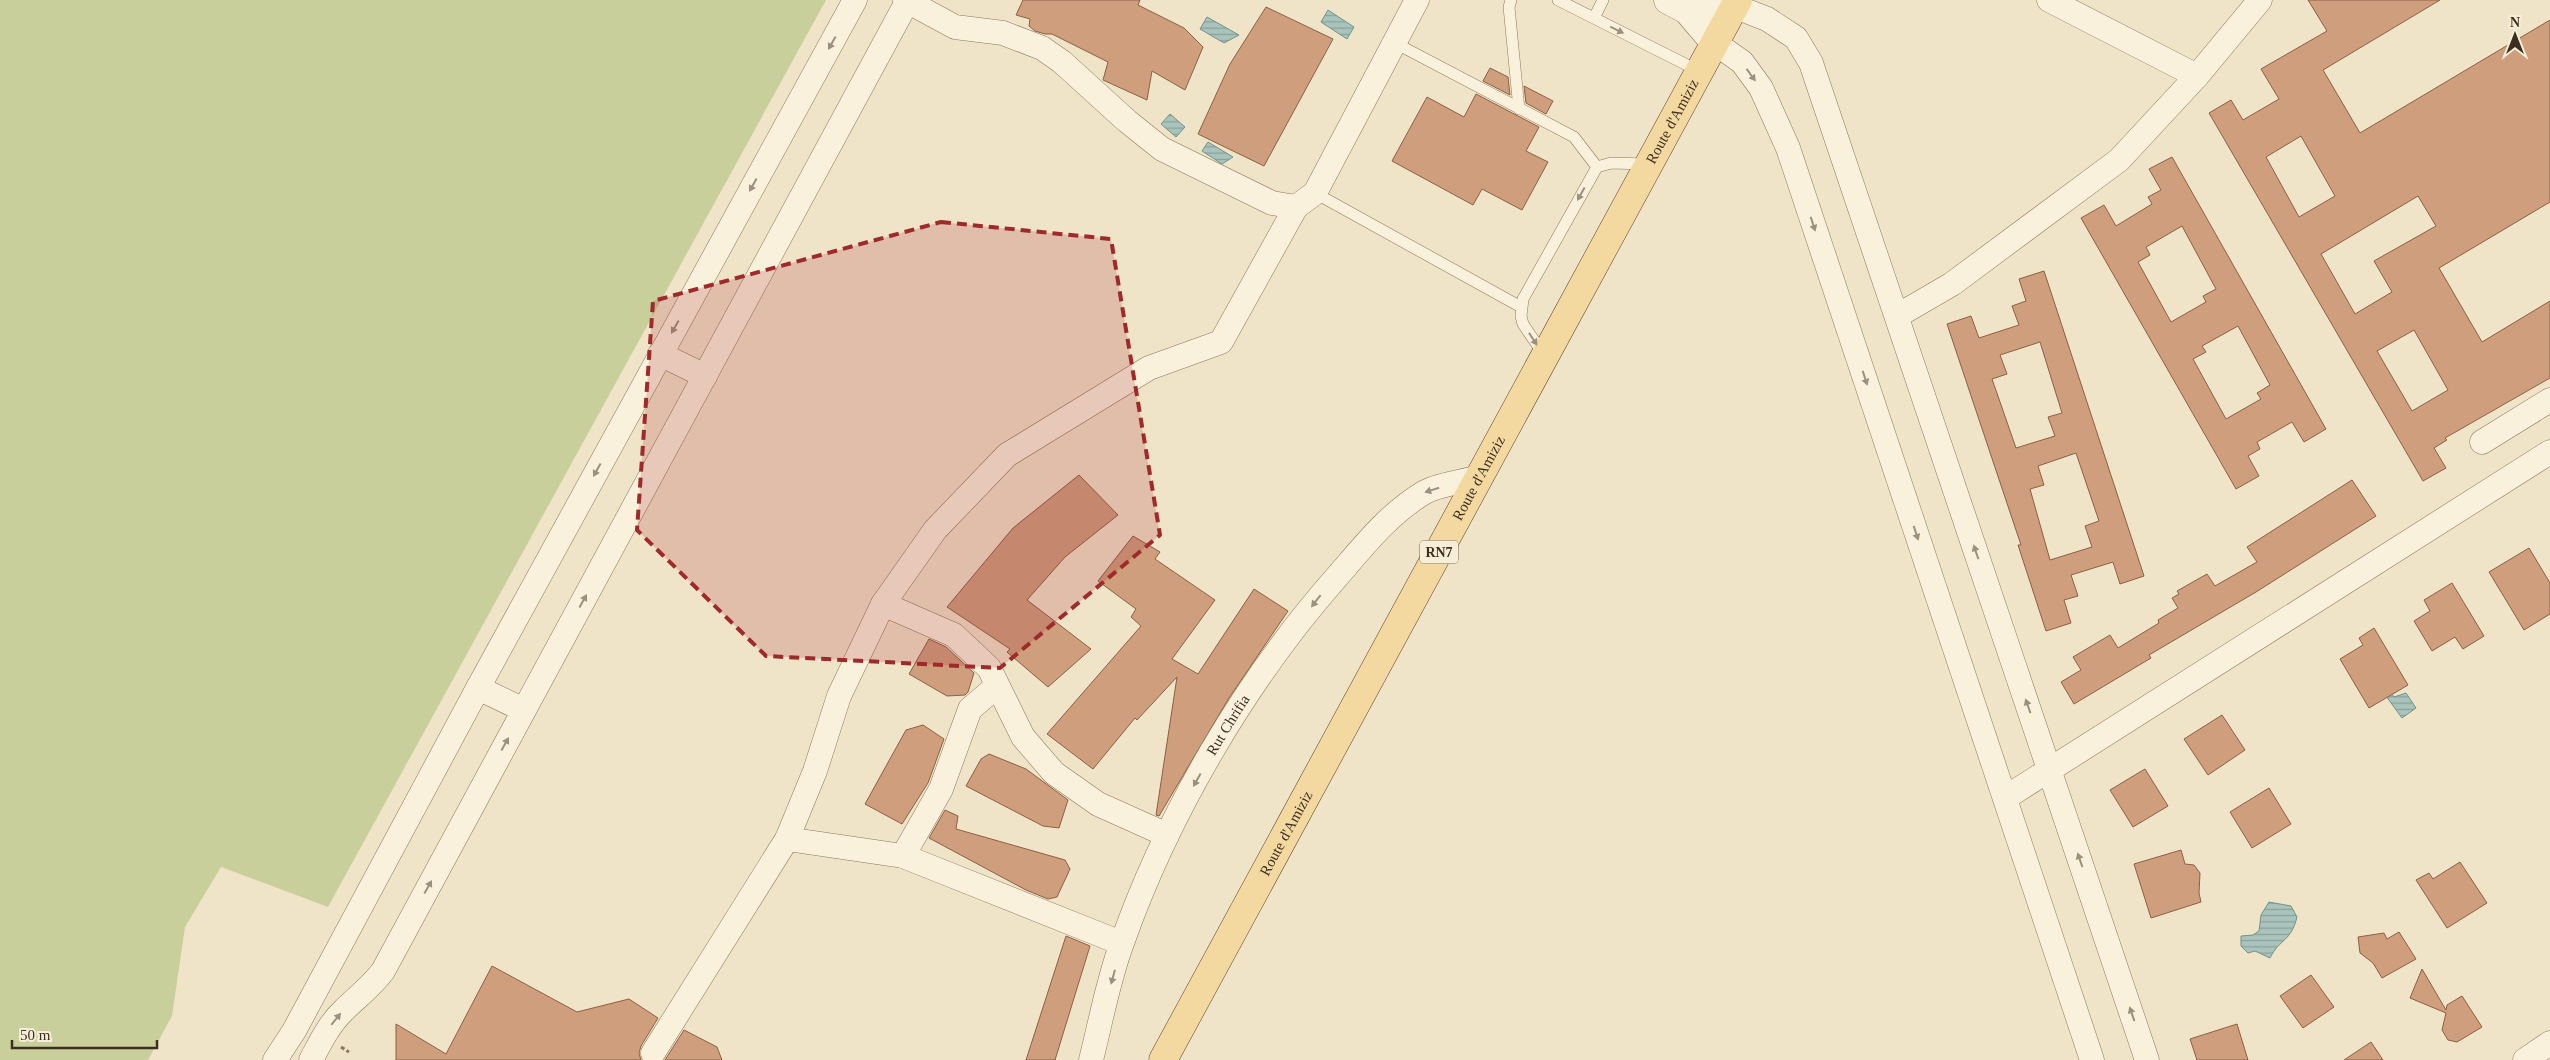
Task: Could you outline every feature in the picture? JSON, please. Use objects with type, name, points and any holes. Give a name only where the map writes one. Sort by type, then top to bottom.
[{"type":"main road","name":"Route d'Amiziz","points":[[1163,1060],[1736,3]]},
{"type":"street","points":[[275,1060],[294,1031],[478,688],[855,0]]},
{"type":"street","points":[[294,1031],[314,1053],[328,1030],[343,1011],[373,984],[383,971],[907,0],[956,27],[1003,33],[1042,48],[1062,62],[1126,121],[1162,149],[1272,203],[1296,206]]},
{"type":"street","points":[[653,1053],[787,839],[815,771],[839,696],[883,604],[935,530],[1007,455],[1149,368],[1221,342],[1296,206],[1315,193],[1417,0]]},
{"type":"street","points":[[2049,0],[2197,76]]},
{"type":"street","points":[[1897,316],[1952,284],[2119,160],[2197,76],[2260,0]]},
{"type":"street","points":[[1678,5],[1736,3],[1767,18],[1796,38],[1811,63],[2147,1060]]},
{"type":"street","points":[[1678,5],[1715,43],[1742,62],[1761,88],[1788,148],[2092,1060]]},
{"type":"street","points":[[660,354],[705,376]]},
{"type":"street","points":[[2482,442],[2550,400]]},
{"type":"street","points":[[2005,798],[2550,452]]},
{"type":"street","name":"Rut Chrifia","points":[[1091,1060],[1121,944],[1166,835],[1205,764],[1257,682],[1318,599],[1388,518],[1426,491],[1479,477]]},
{"type":"street","points":[[883,604],[954,635],[989,668],[1023,737],[1054,773],[1098,804],[1166,835]]},
{"type":"street","points":[[902,856],[941,789],[970,709],[997,686]]},
{"type":"street","points":[[478,688],[524,710]]},
{"type":"street","points":[[787,839],[902,856],[1121,944]]},
{"type":"street","points":[[2525,1060],[2550,1043]]},
{"type":"lane","points":[[1511,0],[1510,7],[1519,109]]},
{"type":"lane","points":[[1558,0],[1699,71]]},
{"type":"lane","points":[[1594,18],[1603,0]]},
{"type":"lane","points":[[1395,42],[1574,137],[1597,168]]},
{"type":"lane","points":[[1545,357],[1524,324],[1521,307],[1526,291],[1597,168],[1611,163],[1649,164]]},
{"type":"lane","points":[[1315,193],[1521,307]]},
{"type":"highlighted area","points":[[941,222],[1111,239],[1160,535],[1000,668],[766,656],[637,530],[653,301]]},
{"type":"green space","points":[[0,0],[826,0],[328,907],[221,867],[185,927],[172,1016],[148,1060],[0,1060]]},
{"type":"water","points":[[1328,10],[1354,27],[1347,39],[1321,22]]},
{"type":"water","points":[[1207,17],[1239,35],[1224,43],[1200,29]]},
{"type":"water","points":[[1170,114],[1185,127],[1176,137],[1161,124]]},
{"type":"water","points":[[1208,142],[1233,157],[1222,164],[1202,151]]},
{"type":"water","points":[[2382,680],[2394,697],[2406,693],[2416,708],[2402,718],[2378,685]]},
{"type":"water","points":[[2269,902],[2291,906],[2297,917],[2292,931],[2270,958],[2255,951],[2248,953],[2241,946],[2241,936],[2253,935],[2259,931],[2261,915]]},
{"type":"building","points":[[1023,0],[1140,0],[1138,5],[1184,28],[1203,47],[1185,90],[1152,71],[1147,100],[1103,80],[1108,62],[1052,34],[1035,31],[1029,26],[1030,19],[1016,15]]},
{"type":"building","points":[[2308,0],[2440,0],[2323,70],[2360,133],[2550,20],[2550,202],[2439,268],[2482,342],[2550,301],[2550,378],[2445,438],[2447,440],[2434,448],[2446,468],[2423,481],[2209,113],[2231,100],[2243,120],[2279,99],[2261,69],[2327,31]],"holes":[[[2301,136],[2335,196],[2299,217],[2266,157]],[[2418,196],[2436,226],[2374,261],[2392,292],[2355,314],[2321,254]],[[2414,330],[2448,390],[2412,411],[2377,351]]]},
{"type":"building","points":[[1266,7],[1333,39],[1264,166],[1198,134],[1230,64]]},
{"type":"building","points":[[1490,68],[1508,77],[1510,95],[1483,81]]},
{"type":"building","points":[[1524,86],[1553,101],[1546,114],[1526,103]]},
{"type":"building","points":[[1476,94],[1539,127],[1526,151],[1548,162],[1522,210],[1482,189],[1473,205],[1392,161],[1427,97],[1464,117]]},
{"type":"building","points":[[2172,157],[2326,429],[2304,442],[2292,422],[2257,442],[2260,449],[2248,456],[2259,476],[2236,489],[2081,218],[2104,205],[2116,226],[2152,204],[2148,197],[2161,190],[2149,169]],"holes":[[[2182,226],[2216,289],[2203,296],[2206,302],[2171,322],[2138,262],[2150,255],[2146,247]],[[2238,326],[2270,385],[2257,393],[2261,399],[2226,419],[2193,359],[2206,352],[2202,346]]]},
{"type":"building","points":[[2044,271],[2144,576],[2120,584],[2113,562],[2071,575],[2078,596],[2064,600],[2071,623],[2046,631],[2018,545],[2021,545],[1947,324],[1971,316],[1979,338],[2019,325],[2012,306],[2026,301],[2019,279]],"holes":[[[2040,342],[2062,413],[2048,417],[2055,436],[2016,448],[1992,379],[2007,374],[2000,355]],[[2076,453],[2099,521],[2085,526],[2092,547],[2050,560],[2030,489],[2044,485],[2038,466]]]},
{"type":"building","points":[[1079,475],[1118,515],[1065,557],[1027,600],[1091,649],[1048,687],[1007,652],[1010,649],[947,607],[1013,528]]},
{"type":"building","points":[[2352,480],[2376,516],[2256,592],[2149,655],[2151,658],[2074,704],[2061,682],[2081,670],[2073,657],[2110,635],[2118,648],[2159,623],[2158,620],[2178,608],[2172,598],[2179,594],[2177,591],[2207,574],[2215,586],[2257,562],[2247,547]]},
{"type":"building","points":[[1133,536],[1160,552],[1155,559],[1215,600],[1172,659],[1198,674],[1254,589],[1288,611],[1229,698],[1159,816],[1156,815],[1177,677],[1137,720],[1135,718],[1093,769],[1047,734],[1141,626],[1131,617],[1136,609],[1098,581]]},
{"type":"building","points":[[2529,548],[2550,583],[2550,614],[2524,630],[2489,572]]},
{"type":"building","points":[[2452,583],[2484,636],[2463,649],[2455,637],[2432,651],[2414,621],[2430,611],[2424,600]]},
{"type":"building","points":[[2374,628],[2408,685],[2369,708],[2340,659],[2363,645],[2359,638]]},
{"type":"building","points":[[929,639],[946,647],[974,673],[968,692],[965,695],[947,696],[909,674]]},
{"type":"building","points":[[2222,715],[2245,750],[2208,775],[2184,739]]},
{"type":"building","points":[[923,725],[944,739],[928,783],[902,824],[865,804],[906,730]]},
{"type":"building","points":[[989,754],[1026,769],[1068,800],[1059,828],[1043,826],[966,786],[981,759]]},
{"type":"building","points":[[2145,769],[2168,806],[2133,827],[2110,790]]},
{"type":"building","points":[[2269,788],[2291,824],[2252,848],[2230,812]]},
{"type":"building","points":[[945,810],[958,816],[956,829],[1065,860],[1070,869],[1057,897],[1048,899],[1026,890],[929,838]]},
{"type":"building","points":[[2181,850],[2185,864],[2194,865],[2200,873],[2199,893],[2201,902],[2151,918],[2134,864]]},
{"type":"building","points":[[2460,862],[2487,903],[2447,928],[2416,880],[2429,873],[2433,879]]},
{"type":"building","points":[[2399,932],[2416,959],[2382,978],[2373,963],[2360,953],[2358,937],[2384,933],[2387,939]]},
{"type":"building","points":[[1066,936],[1090,946],[1055,1060],[1026,1060]]},
{"type":"building","points":[[492,966],[577,1012],[629,999],[658,1018],[641,1046],[639,1053],[641,1060],[396,1060],[396,1024],[446,1054]]},
{"type":"building","points":[[2422,969],[2446,1010],[2447,1005],[2462,996],[2482,1027],[2457,1042],[2448,1040],[2442,1030],[2446,1013],[2410,998]]},
{"type":"building","points":[[2311,975],[2334,1007],[2303,1028],[2280,996]]},
{"type":"building","points":[[2237,1024],[2248,1060],[2197,1060],[2190,1039]]},
{"type":"building","points":[[684,1030],[717,1047],[722,1060],[665,1060]]},
{"type":"building","points":[[2371,1042],[2383,1060],[2344,1060]]}]
